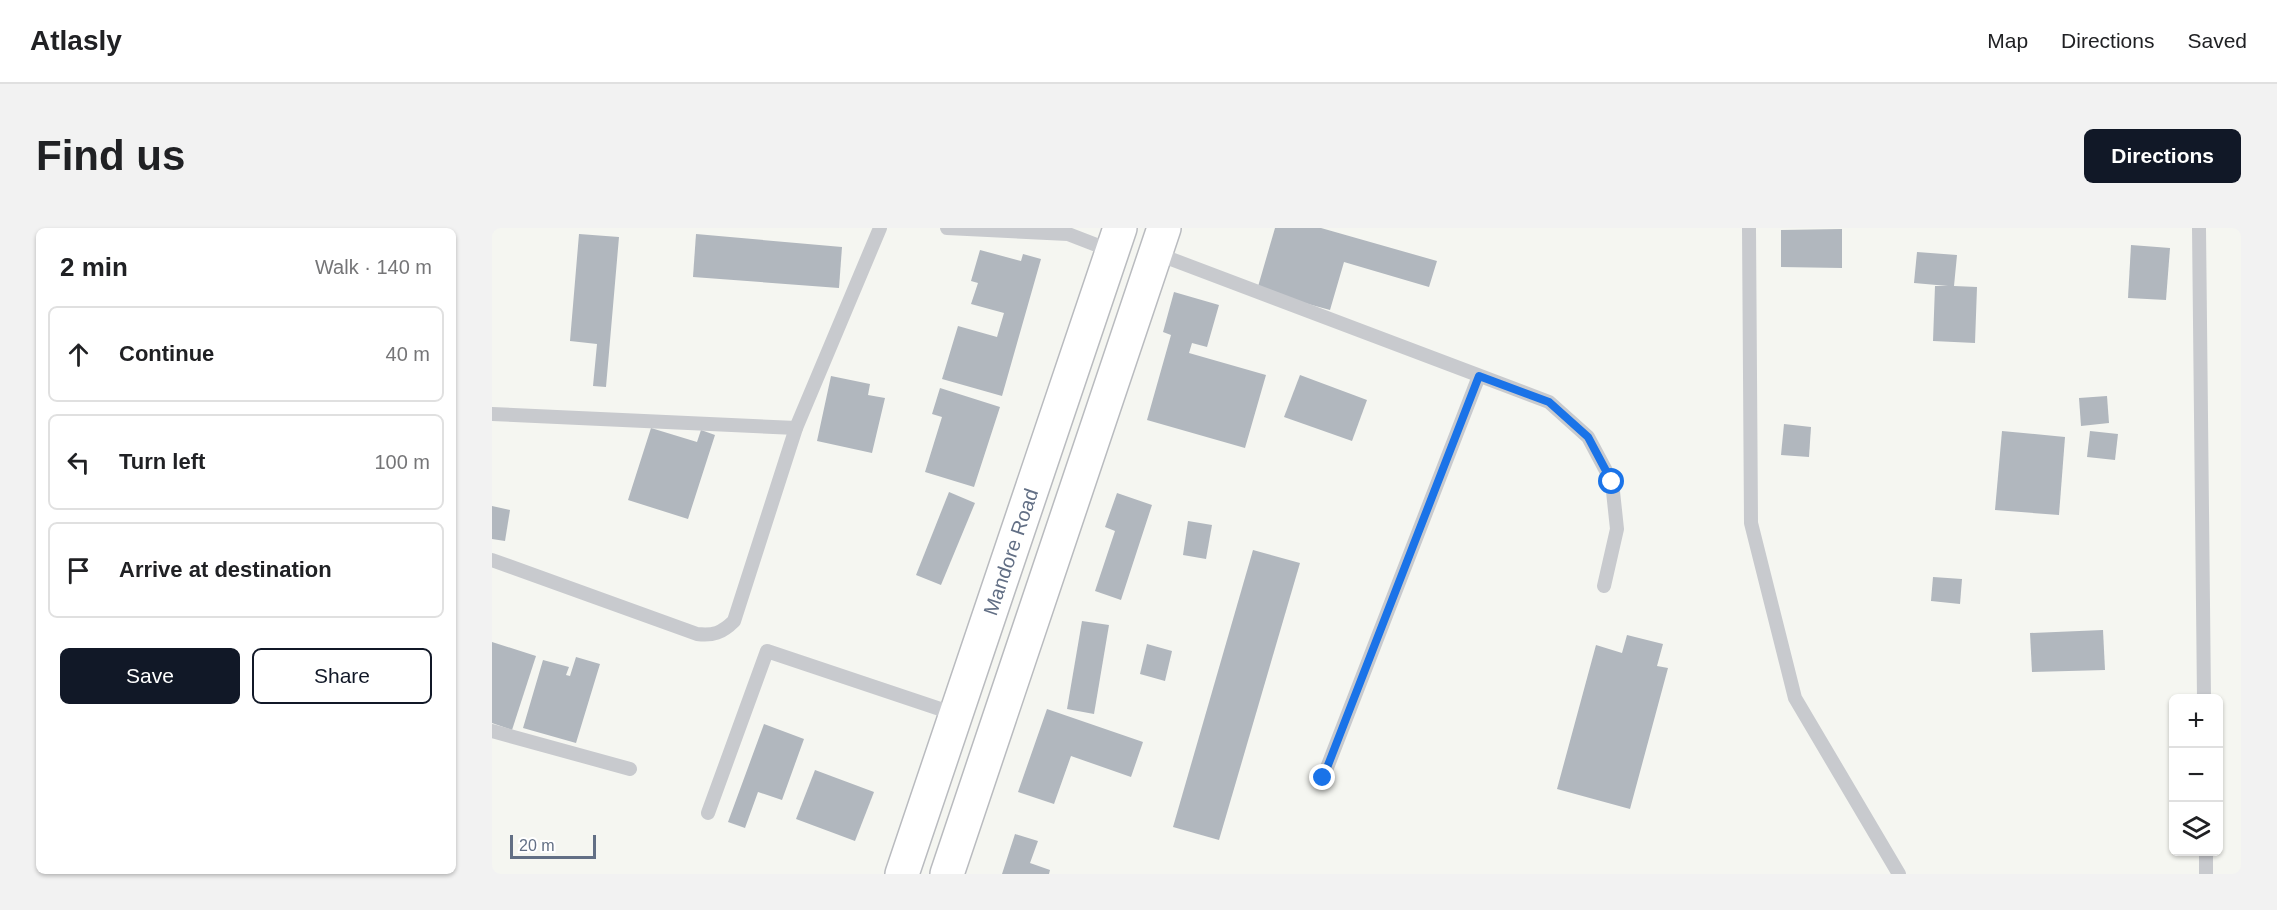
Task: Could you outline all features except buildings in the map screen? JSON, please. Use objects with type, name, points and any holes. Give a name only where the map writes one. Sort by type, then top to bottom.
[{"type":"highway","name":"Mandore Road","points":[[902,874],[1116,240]]},
{"type":"highway","points":[[947,874],[1160,240]]},
{"type":"lane","points":[[492,560],[697,634],[710,635],[724,631],[734,621],[796,428],[880,228]]},
{"type":"lane","points":[[947,228],[1068,234],[1116,240]]},
{"type":"lane","points":[[1749,228],[1751,523],[1795,698],[1899,874]]},
{"type":"lane","points":[[2199,228],[2204,694]]},
{"type":"lane","points":[[1160,240],[1479,376],[1549,402],[1588,437],[1612,482],[1617,529],[1604,586]]},
{"type":"lane","points":[[1323,778],[1479,376]]},
{"type":"lane","points":[[492,414],[796,428]]},
{"type":"lane","points":[[708,813],[767,651],[955,714]]},
{"type":"lane","points":[[492,731],[630,770]]},
{"type":"lane","points":[[2206,856],[2206,874]]},
{"type":"route","points":[[1323,778],[1479,376],[1549,402],[1588,437],[1612,482]]}]
